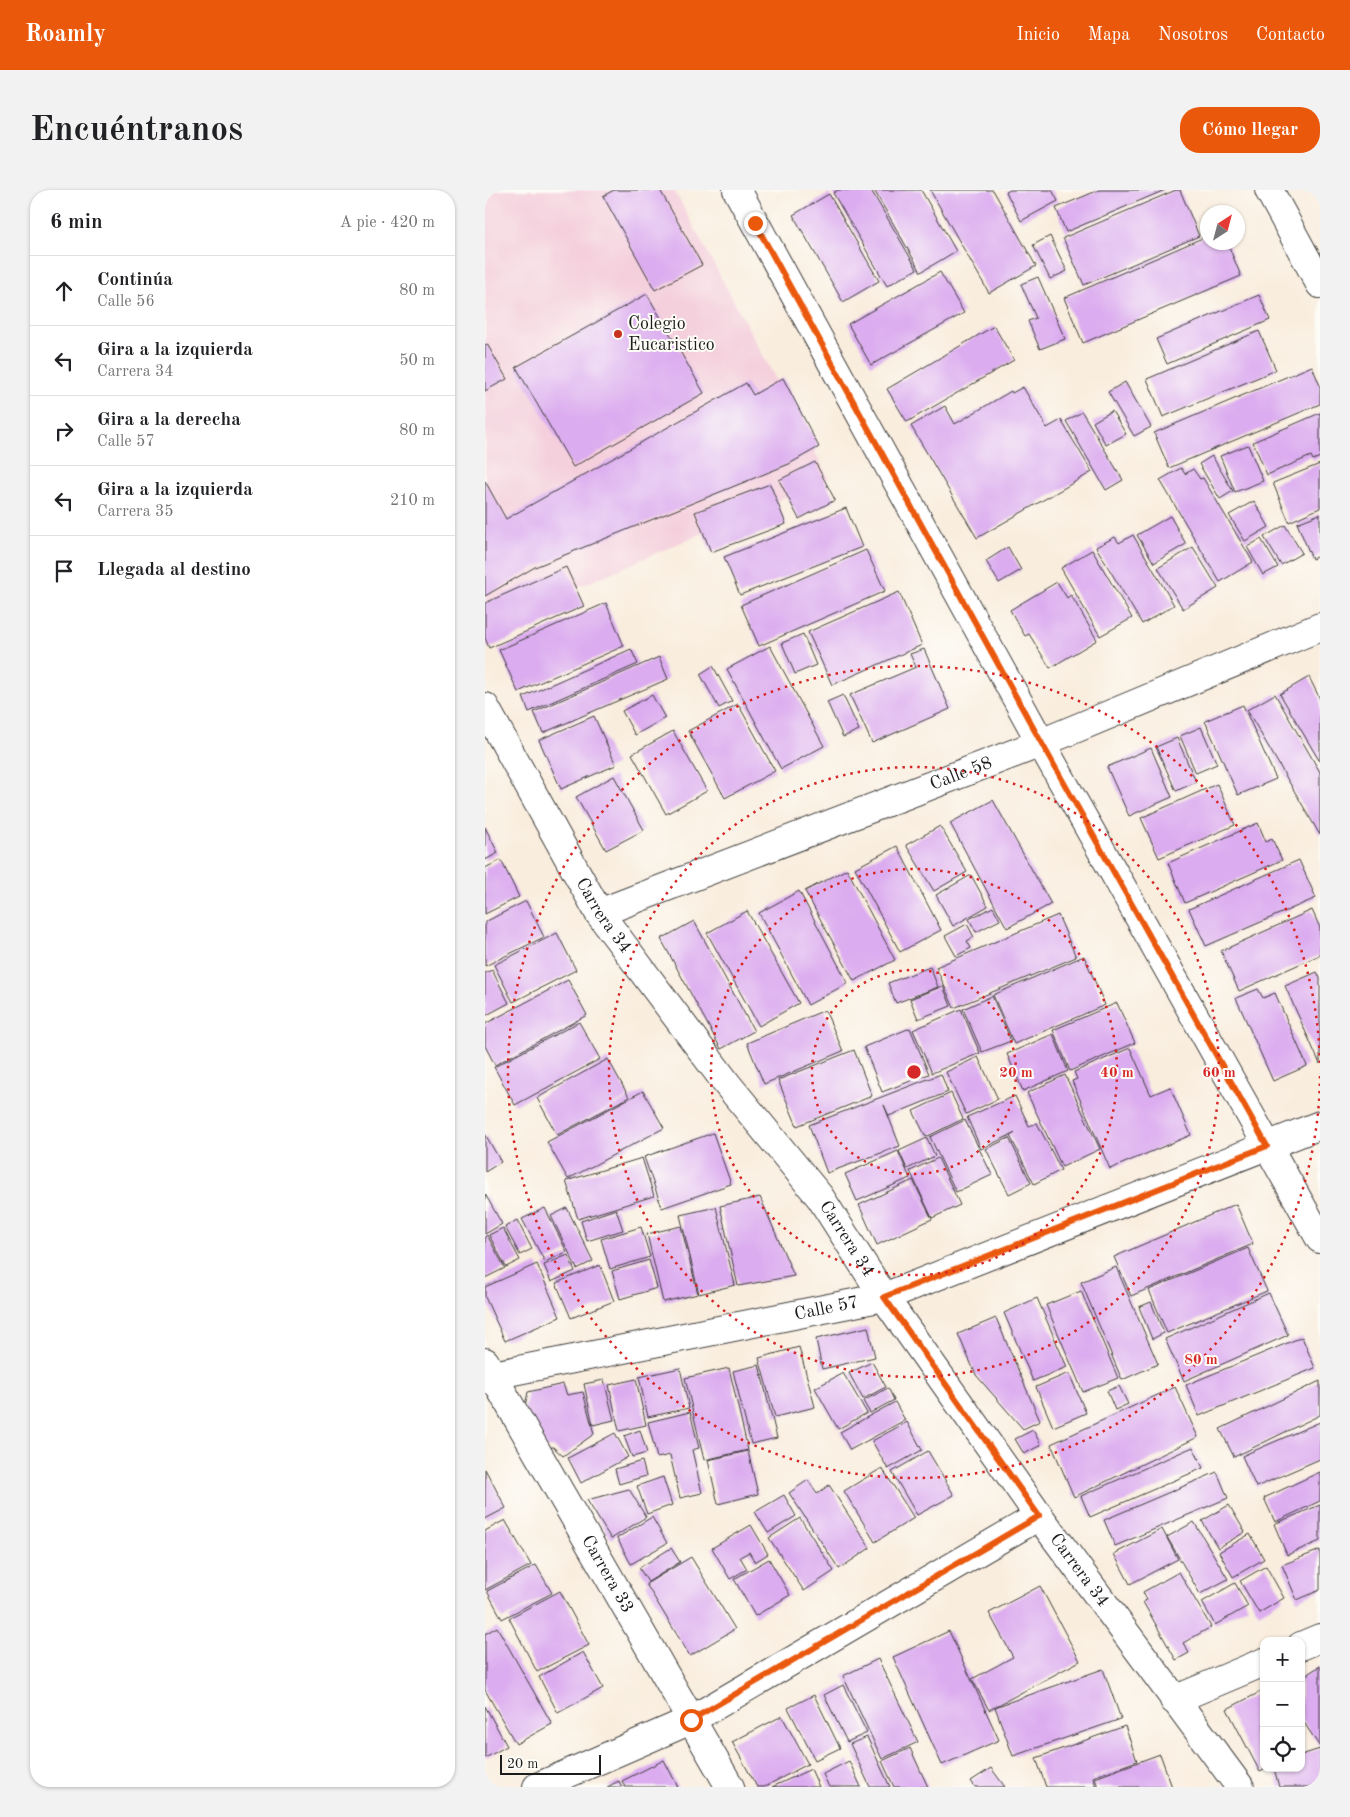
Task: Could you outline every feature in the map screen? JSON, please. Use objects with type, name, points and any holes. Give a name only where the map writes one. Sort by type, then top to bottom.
[{"type":"street","points":[[737,190],[1041,742],[1320,1239]]},
{"type":"street","points":[[1269,190],[1320,284]]},
{"type":"street","name":"Calle 58","points":[[599,913],[1041,742],[1320,627]]},
{"type":"street","name":"Carrera 34","points":[[485,707],[599,913],[727,1084],[820,1197],[884,1297],[1039,1516],[1174,1700],[1241,1787]]},
{"type":"street","name":"Calle 57","points":[[488,1372],[884,1297],[1320,1125]]},
{"type":"street","name":"Carrera 33","points":[[488,1372],[730,1787]]},
{"type":"street","points":[[537,1787],[691,1720],[1039,1516]]},
{"type":"street","points":[[1305,1644],[1320,1638]]},
{"type":"street","points":[[1174,1700],[1260,1664]]},
{"type":"shaded area","name":"Colegio Eucaristico","points":[[485,190],[674,190],[829,478],[489,626],[485,619]]},
{"type":"building","points":[[614,190],[660,190],[702,265],[655,290],[603,196]]},
{"type":"building","points":[[838,190],[871,190],[917,269],[887,286],[833,193]]},
{"type":"building","points":[[874,190],[921,190],[956,251],[921,272]]},
{"type":"building","points":[[930,190],[993,190],[1036,266],[989,293]]},
{"type":"building","points":[[1010,190],[1052,190],[1058,201],[1021,221],[1006,192]]},
{"type":"building","points":[[1099,190],[1165,190],[1066,232],[1056,208]]},
{"type":"building","points":[[1176,190],[1180,190],[1199,236],[1084,285],[1063,238]]},
{"type":"building","points":[[829,194],[879,281],[843,302],[793,215]]},
{"type":"building","points":[[1050,236],[1067,271],[1050,279],[1033,245]]},
{"type":"building","points":[[1200,239],[1200,250],[1230,250],[1241,276],[1083,343],[1064,298]]},
{"type":"building","points":[[940,272],[964,313],[871,365],[848,324]]},
{"type":"building","points":[[1038,277],[1065,339],[1040,349],[1028,321],[1036,318],[1021,284]]},
{"type":"building","points":[[647,294],[704,393],[573,467],[516,367]]},
{"type":"building","points":[[1259,295],[1270,320],[1167,364],[1156,339]]},
{"type":"building","points":[[994,326],[1014,360],[907,422],[887,389]]},
{"type":"building","points":[[1259,331],[1276,370],[1163,417],[1147,379]]},
{"type":"building","points":[[487,344],[507,379],[485,391],[485,345]]},
{"type":"building","points":[[1312,366],[1320,386],[1320,404],[1169,468],[1154,433]]},
{"type":"building","points":[[783,378],[819,447],[789,464],[535,567],[485,596],[485,481],[506,519],[746,383],[753,395]]},
{"type":"building","points":[[1125,382],[1151,427],[1134,436],[1108,392]]},
{"type":"building","points":[[1023,387],[1047,428],[1061,420],[1092,472],[977,538],[911,426],[945,406],[955,424],[1011,391],[1012,393]]},
{"type":"building","points":[[1112,411],[1126,434],[1106,445],[1093,422]]},
{"type":"building","points":[[1082,412],[1123,480],[1106,490],[1066,421]]},
{"type":"building","points":[[1320,413],[1320,457],[1313,460],[1311,456],[1267,475],[1253,442]]},
{"type":"building","points":[[1248,445],[1263,481],[1235,492],[1220,456]]},
{"type":"building","points":[[1212,456],[1233,491],[1220,499],[1199,464]]},
{"type":"building","points":[[815,462],[835,500],[799,519],[779,480]]},
{"type":"building","points":[[1320,464],[1320,508],[1289,522],[1273,483]]},
{"type":"building","points":[[1181,468],[1185,474],[1193,469],[1200,479],[1203,478],[1253,562],[1220,582],[1160,480]]},
{"type":"building","points":[[770,484],[786,524],[711,552],[695,512]]},
{"type":"building","points":[[1254,501],[1269,527],[1245,541],[1229,515]]},
{"type":"building","points":[[846,508],[862,547],[740,595],[724,557]]},
{"type":"building","points":[[1320,514],[1320,555],[1312,559],[1297,523]]},
{"type":"building","points":[[1170,516],[1186,544],[1154,563],[1137,535]]},
{"type":"building","points":[[1285,525],[1302,553],[1281,565],[1264,537]]},
{"type":"building","points":[[1133,535],[1174,605],[1142,624],[1096,547],[1115,537],[1119,543]]},
{"type":"building","points":[[1261,539],[1278,567],[1263,575],[1247,547]]},
{"type":"building","points":[[1008,547],[1021,570],[999,583],[986,561]]},
{"type":"building","points":[[1193,547],[1218,588],[1183,609],[1158,568]]},
{"type":"building","points":[[866,550],[885,591],[759,646],[741,605]]},
{"type":"building","points":[[1092,550],[1132,618],[1100,636],[1061,568]]},
{"type":"building","points":[[566,567],[584,606],[489,648],[485,638],[485,603]]},
{"type":"building","points":[[1057,582],[1067,598],[1071,595],[1097,640],[1050,668],[1029,634],[1025,636],[1010,610]]},
{"type":"building","points":[[899,592],[922,645],[832,685],[808,632]]},
{"type":"building","points":[[606,603],[624,646],[518,692],[499,650]]},
{"type":"building","points":[[803,634],[816,665],[795,674],[782,643]]},
{"type":"building","points":[[770,646],[824,746],[781,769],[727,669]]},
{"type":"building","points":[[631,649],[638,664],[529,712],[523,697]]},
{"type":"building","points":[[924,649],[950,709],[872,743],[850,695],[916,667],[910,654]]},
{"type":"building","points":[[659,657],[668,679],[543,733],[534,712]]},
{"type":"building","points":[[713,666],[732,701],[719,708],[700,674]]},
{"type":"building","points":[[1309,677],[1320,699],[1320,762],[1280,694]]},
{"type":"building","points":[[1275,694],[1320,772],[1320,835],[1247,710]]},
{"type":"building","points":[[652,695],[665,718],[635,735],[622,711]]},
{"type":"building","points":[[843,695],[859,730],[843,737],[827,702]]},
{"type":"building","points":[[738,704],[775,771],[725,798],[688,731]]},
{"type":"building","points":[[1243,705],[1276,779],[1238,795],[1205,721]]},
{"type":"building","points":[[594,716],[616,765],[561,789],[539,740]]},
{"type":"building","points":[[1201,727],[1217,764],[1196,773],[1180,736]]},
{"type":"building","points":[[673,731],[707,791],[666,814],[632,754]]},
{"type":"building","points":[[1177,738],[1196,782],[1176,791],[1156,747]]},
{"type":"building","points":[[1151,748],[1172,797],[1129,816],[1107,767]]},
{"type":"building","points":[[614,776],[644,830],[606,850],[576,797]]},
{"type":"building","points":[[1217,784],[1235,825],[1159,858],[1141,818]]},
{"type":"building","points":[[993,800],[1051,904],[1007,928],[950,823]]},
{"type":"building","points":[[1258,823],[1266,842],[1272,839],[1282,860],[1185,903],[1168,863]]},
{"type":"building","points":[[940,826],[967,872],[934,891],[906,845]]},
{"type":"building","points":[[485,827],[498,853],[485,860]]},
{"type":"building","points":[[897,846],[941,930],[900,952],[855,868]]},
{"type":"building","points":[[501,860],[519,897],[485,914],[485,868]]},
{"type":"building","points":[[1299,860],[1316,898],[1206,946],[1189,909]]},
{"type":"building","points":[[847,869],[895,960],[854,981],[805,891]]},
{"type":"building","points":[[971,875],[988,906],[953,926],[936,895]]},
{"type":"building","points":[[799,891],[848,983],[808,1005],[759,913]]},
{"type":"building","points":[[526,901],[544,937],[485,966],[485,922]]},
{"type":"building","points":[[993,907],[1000,920],[976,932],[969,919]]},
{"type":"building","points":[[1312,910],[1320,928],[1320,955],[1239,991],[1221,951]]},
{"type":"building","points":[[747,911],[799,1003],[759,1026],[707,933]]},
{"type":"building","points":[[1058,915],[1076,957],[954,1008],[936,967]]},
{"type":"building","points":[[694,921],[754,1031],[721,1049],[661,939]]},
{"type":"building","points":[[967,924],[974,937],[967,941],[971,948],[956,956],[945,936]]},
{"type":"building","points":[[557,933],[576,970],[513,1002],[494,965]]},
{"type":"building","points":[[1084,956],[1105,1005],[1014,1044],[993,995]]},
{"type":"building","points":[[930,967],[938,987],[896,1003],[888,983]]},
{"type":"building","points":[[492,970],[509,1003],[485,1016],[485,973]]},
{"type":"building","points":[[1317,972],[1320,978],[1320,1064],[1285,986]]},
{"type":"building","points":[[568,980],[587,1015],[495,1065],[485,1046],[485,1024]]},
{"type":"building","points":[[943,986],[951,1006],[918,1019],[910,999]]},
{"type":"building","points":[[1258,989],[1263,998],[1275,993],[1307,1066],[1273,1081],[1236,998]]},
{"type":"building","points":[[992,996],[1011,1041],[982,1052],[963,1009]]},
{"type":"building","points":[[1117,1003],[1135,1043],[1070,1071],[1053,1030]]},
{"type":"building","points":[[961,1009],[980,1053],[932,1073],[913,1030]]},
{"type":"building","points":[[825,1010],[843,1051],[764,1084],[747,1043]]},
{"type":"building","points":[[579,1022],[600,1059],[515,1105],[494,1067]]},
{"type":"building","points":[[910,1028],[929,1074],[882,1092],[864,1047]]},
{"type":"building","points":[[1053,1034],[1068,1071],[1023,1091],[1007,1054]]},
{"type":"building","points":[[1130,1048],[1151,1095],[1170,1087],[1191,1135],[1110,1169],[1072,1081],[1077,1079],[1074,1072]]},
{"type":"building","points":[[854,1050],[872,1096],[797,1126],[778,1080]]},
{"type":"building","points":[[978,1057],[998,1099],[966,1114],[946,1072]]},
{"type":"building","points":[[608,1059],[629,1097],[557,1135],[537,1098]]},
{"type":"building","points":[[941,1074],[948,1092],[889,1116],[884,1105],[900,1146],[827,1173],[809,1125]]},
{"type":"building","points":[[1065,1075],[1100,1149],[1062,1167],[1027,1093]]},
{"type":"building","points":[[643,1091],[664,1128],[568,1179],[547,1142]]},
{"type":"building","points":[[951,1093],[963,1119],[926,1137],[913,1111]]},
{"type":"building","points":[[1015,1096],[1029,1126],[1037,1123],[1061,1170],[1034,1184],[1010,1136],[1015,1133],[981,1149],[967,1117]]},
{"type":"building","points":[[965,1120],[992,1175],[956,1192],[930,1137]]},
{"type":"building","points":[[713,1133],[731,1184],[662,1208],[644,1157]]},
{"type":"building","points":[[485,1134],[501,1162],[485,1172]]},
{"type":"building","points":[[927,1138],[935,1156],[907,1169],[899,1151]]},
{"type":"building","points":[[1009,1138],[1031,1183],[1009,1194],[986,1149]]},
{"type":"building","points":[[898,1151],[910,1178],[857,1201],[845,1174]]},
{"type":"building","points":[[642,1158],[654,1196],[578,1219],[566,1181]]},
{"type":"building","points":[[938,1158],[960,1205],[932,1218],[910,1171]]},
{"type":"building","points":[[913,1180],[932,1219],[877,1245],[859,1205]]},
{"type":"building","points":[[485,1194],[502,1224],[485,1234]]},
{"type":"building","points":[[760,1197],[794,1276],[738,1286],[720,1206]]},
{"type":"building","points":[[1236,1204],[1253,1244],[1131,1296],[1114,1257]]},
{"type":"building","points":[[716,1207],[735,1285],[699,1294],[680,1215]]},
{"type":"building","points":[[545,1208],[567,1252],[545,1262],[522,1219]]},
{"type":"building","points":[[567,1208],[593,1261],[577,1269],[551,1216]]},
{"type":"building","points":[[616,1209],[623,1230],[587,1241],[581,1221]]},
{"type":"building","points":[[517,1220],[532,1249],[520,1255],[505,1227]]},
{"type":"building","points":[[681,1226],[698,1294],[663,1302],[647,1234]]},
{"type":"building","points":[[641,1227],[650,1257],[610,1269],[601,1239]]},
{"type":"building","points":[[503,1228],[520,1260],[506,1267],[489,1235]]},
{"type":"building","points":[[487,1235],[505,1268],[485,1278],[485,1237]]},
{"type":"building","points":[[1248,1248],[1267,1291],[1167,1333],[1149,1290]]},
{"type":"building","points":[[568,1255],[575,1271],[551,1282],[544,1265]]},
{"type":"building","points":[[649,1260],[657,1288],[620,1299],[612,1271]]},
{"type":"building","points":[[537,1264],[560,1317],[505,1341],[485,1297],[485,1287]]},
{"type":"building","points":[[600,1265],[614,1301],[571,1318],[556,1283]]},
{"type":"building","points":[[1116,1267],[1158,1364],[1122,1380],[1081,1282]]},
{"type":"building","points":[[1081,1291],[1118,1378],[1083,1392],[1046,1305]]},
{"type":"building","points":[[1269,1293],[1288,1335],[1184,1381],[1165,1339]]},
{"type":"building","points":[[1037,1298],[1067,1367],[1033,1381],[1004,1313]]},
{"type":"building","points":[[1151,1302],[1164,1333],[1152,1339],[1139,1307]]},
{"type":"building","points":[[996,1318],[1040,1421],[1023,1429],[976,1375],[958,1334]]},
{"type":"building","points":[[868,1327],[875,1357],[822,1369],[816,1339]]},
{"type":"building","points":[[1302,1337],[1315,1368],[1199,1416],[1186,1385]]},
{"type":"building","points":[[799,1347],[815,1407],[775,1417],[759,1358]]},
{"type":"building","points":[[872,1362],[886,1387],[863,1399],[849,1373]]},
{"type":"building","points":[[759,1365],[777,1438],[751,1444],[733,1371]]},
{"type":"building","points":[[680,1368],[689,1408],[648,1417],[639,1377]]},
{"type":"building","points":[[729,1368],[748,1450],[704,1460],[685,1378]]},
{"type":"building","points":[[843,1373],[867,1413],[838,1429],[815,1388]]},
{"type":"building","points":[[1069,1373],[1086,1413],[1053,1427],[1036,1387]]},
{"type":"building","points":[[636,1379],[646,1425],[619,1431],[609,1385]]},
{"type":"building","points":[[604,1380],[614,1420],[593,1425],[584,1384]]},
{"type":"building","points":[[1320,1381],[1320,1415],[1234,1457],[1220,1429]]},
{"type":"building","points":[[563,1384],[567,1395],[583,1392],[594,1434],[563,1456],[553,1447],[546,1448],[523,1415],[528,1392]]},
{"type":"building","points":[[1119,1386],[1128,1404],[1115,1410],[1107,1391]]},
{"type":"building","points":[[1175,1387],[1198,1437],[1074,1497],[1051,1444]]},
{"type":"building","points":[[888,1388],[894,1400],[870,1413],[863,1401]]},
{"type":"building","points":[[895,1402],[905,1420],[850,1450],[840,1432]]},
{"type":"building","points":[[690,1412],[699,1448],[692,1450],[702,1493],[680,1498],[670,1455],[657,1458],[648,1422]]},
{"type":"building","points":[[907,1422],[922,1450],[888,1469],[872,1441]]},
{"type":"building","points":[[1320,1422],[1320,1459],[1256,1487],[1242,1456]]},
{"type":"building","points":[[640,1430],[647,1453],[632,1457],[624,1436]]},
{"type":"building","points":[[1033,1430],[1041,1445],[1024,1454],[1015,1439]]},
{"type":"building","points":[[615,1433],[628,1457],[581,1483],[568,1458]]},
{"type":"building","points":[[1193,1447],[1203,1468],[1090,1517],[1081,1496]]},
{"type":"building","points":[[748,1451],[758,1494],[718,1504],[708,1460]]},
{"type":"building","points":[[928,1451],[954,1495],[917,1515],[892,1472]]},
{"type":"building","points":[[642,1461],[646,1476],[619,1484],[615,1469]]},
{"type":"building","points":[[882,1468],[914,1518],[875,1542],[844,1491]]},
{"type":"building","points":[[485,1469],[506,1508],[485,1519]]},
{"type":"building","points":[[1217,1472],[1228,1498],[1115,1546],[1104,1520]]},
{"type":"building","points":[[1320,1472],[1320,1501],[1275,1522],[1264,1498]]},
{"type":"building","points":[[663,1477],[672,1505],[647,1514],[637,1486]]},
{"type":"building","points":[[808,1480],[817,1494],[829,1485],[870,1548],[839,1569],[789,1493]]},
{"type":"building","points":[[629,1489],[646,1517],[611,1539],[587,1500]]},
{"type":"building","points":[[784,1495],[796,1516],[768,1533],[755,1512]]},
{"type":"building","points":[[1229,1505],[1245,1532],[1218,1548],[1202,1521]]},
{"type":"building","points":[[1320,1505],[1320,1541],[1287,1555],[1274,1524]]},
{"type":"building","points":[[652,1517],[667,1543],[631,1564],[617,1538]]},
{"type":"building","points":[[800,1518],[834,1571],[804,1591],[769,1538]]},
{"type":"building","points":[[505,1520],[531,1565],[485,1590],[485,1531]]},
{"type":"building","points":[[1194,1522],[1228,1579],[1200,1594],[1167,1537]]},
{"type":"building","points":[[751,1525],[768,1554],[755,1562],[749,1552],[740,1557],[747,1569],[730,1579],[712,1548]]},
{"type":"building","points":[[1162,1529],[1178,1559],[1130,1584],[1114,1554]]},
{"type":"building","points":[[1250,1534],[1264,1559],[1233,1577],[1219,1552]]},
{"type":"building","points":[[671,1548],[680,1562],[648,1582],[639,1568]]},
{"type":"building","points":[[1320,1550],[1320,1590],[1297,1600],[1282,1565]]},
{"type":"building","points":[[691,1557],[735,1629],[690,1656],[646,1584]]},
{"type":"building","points":[[769,1559],[790,1595],[755,1616],[734,1579]]},
{"type":"building","points":[[536,1565],[552,1593],[502,1619],[487,1591]]},
{"type":"building","points":[[1266,1566],[1284,1598],[1259,1613],[1240,1581]]},
{"type":"building","points":[[1179,1572],[1211,1627],[1183,1643],[1189,1653],[1176,1660],[1143,1602],[1147,1600],[1143,1592]]},
{"type":"building","points":[[1235,1583],[1248,1606],[1215,1625],[1202,1602]]},
{"type":"building","points":[[1040,1586],[1080,1661],[989,1710],[972,1679],[1013,1657],[989,1613]]},
{"type":"building","points":[[560,1591],[589,1645],[537,1672],[509,1618]]},
{"type":"building","points":[[497,1627],[552,1724],[516,1744],[485,1690],[485,1634]]},
{"type":"building","points":[[949,1631],[999,1740],[942,1765],[893,1657]]},
{"type":"building","points":[[583,1652],[603,1688],[558,1713],[539,1677]]},
{"type":"building","points":[[878,1659],[918,1742],[882,1759],[843,1676]]},
{"type":"building","points":[[1320,1666],[1320,1747],[1305,1724],[1305,1675]]},
{"type":"building","points":[[1103,1669],[1121,1719],[1013,1756],[995,1707]]},
{"type":"building","points":[[843,1685],[867,1733],[847,1742],[824,1695]]},
{"type":"building","points":[[1260,1692],[1260,1772],[1227,1709]]},
{"type":"building","points":[[814,1695],[840,1748],[815,1760],[788,1708]]},
{"type":"building","points":[[485,1706],[507,1746],[485,1758]]},
{"type":"building","points":[[782,1716],[808,1764],[764,1787],[757,1787],[732,1742]]},
{"type":"building","points":[[1125,1726],[1137,1761],[1093,1777],[1096,1787],[1046,1787],[1036,1758]]},
{"type":"building","points":[[867,1737],[890,1787],[870,1787],[850,1744]]},
{"type":"building","points":[[910,1748],[928,1787],[894,1787],[882,1761]]},
{"type":"building","points":[[1320,1749],[1320,1787],[1279,1787],[1275,1772],[1305,1772],[1305,1754]]},
{"type":"building","points":[[1160,1754],[1172,1787],[1098,1787],[1095,1778]]},
{"type":"building","points":[[664,1760],[678,1787],[625,1787],[622,1781]]},
{"type":"building","points":[[849,1761],[861,1787],[829,1787],[823,1774]]},
{"type":"building","points":[[991,1768],[1005,1787],[975,1787],[971,1781]]},
{"type":"building","points":[[811,1769],[819,1787],[772,1787]]},
{"type":"building","points":[[619,1781],[622,1787],[607,1787]]},
{"type":"place","name":"Colegio Eucaristico","points":[[618,334]]},
{"type":"route","points":[[691,1720],[1039,1516],[884,1297],[1267,1146],[1041,742],[755,223]]}]
